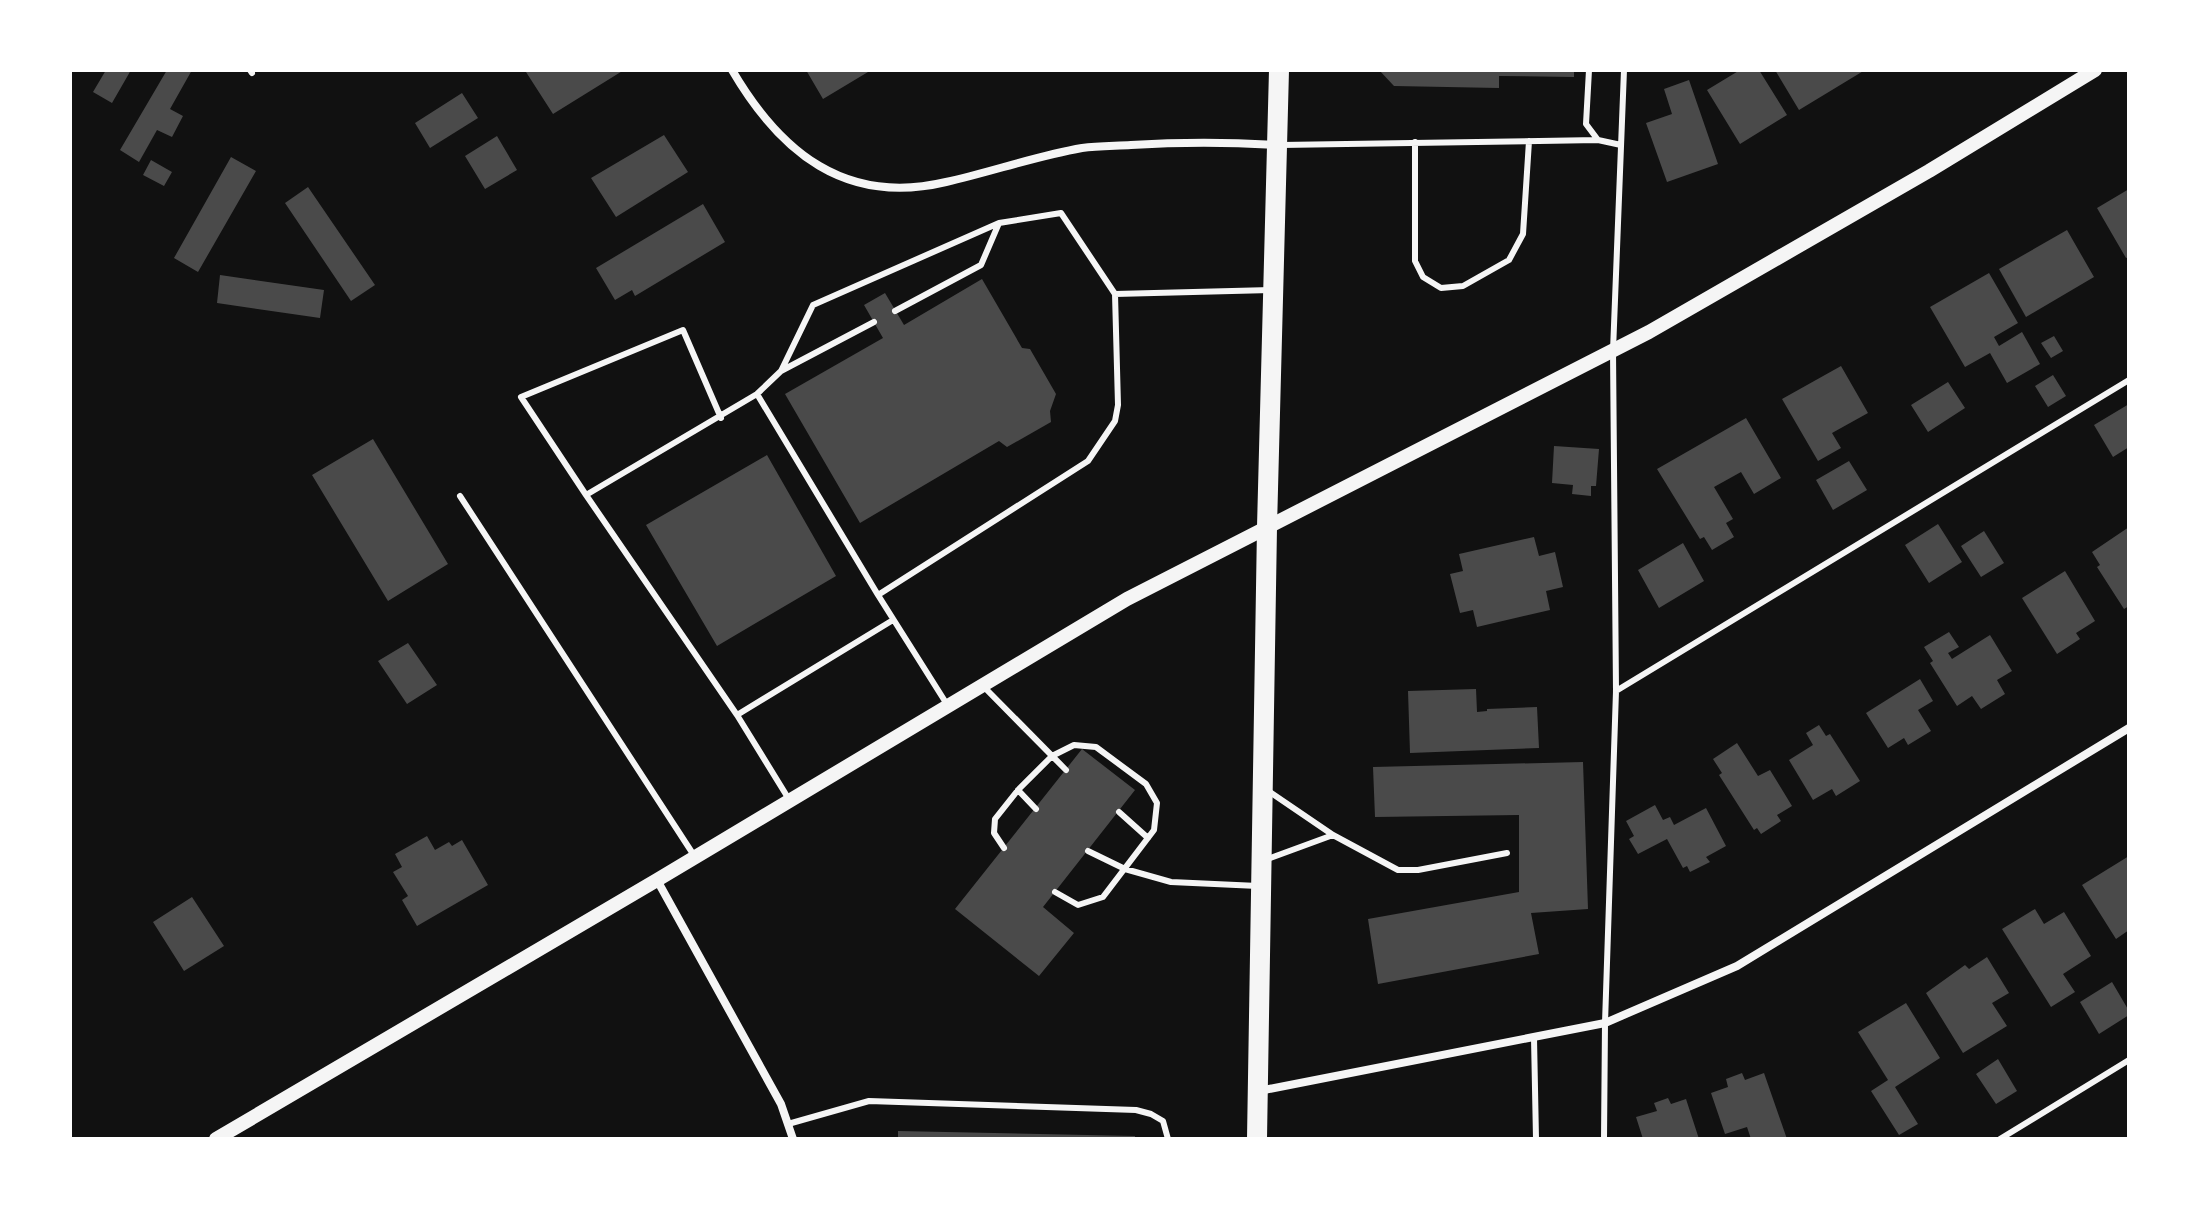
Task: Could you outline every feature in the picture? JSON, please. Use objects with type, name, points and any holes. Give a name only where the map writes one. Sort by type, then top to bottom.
[{"type":"main road","points":[[1257,1139],[1267,527],[1279,70]]},
{"type":"street","points":[[732,70],[761,115],[810,162],[844,178],[874,187],[943,183],[1084,148],[1202,141],[1277,145]]},
{"type":"street","points":[[216,1139],[1127,599],[1613,351],[1929,171],[2095,70]]},
{"type":"street","points":[[1259,1091],[1605,1023],[1737,966],[2129,728]]},
{"type":"street","points":[[657,880],[781,1104],[793,1139]]},
{"type":"lane","points":[[1589,70],[1586,124],[1598,140]]},
{"type":"lane","points":[[1604,1139],[1616,691],[1613,351],[1624,70]]},
{"type":"lane","points":[[1277,145],[1598,140],[1621,145]]},
{"type":"lane","points":[[1415,142],[1415,261],[1423,277],[1441,288],[1463,286],[1509,260],[1523,234],[1529,141]]},
{"type":"lane","points":[[781,371],[813,305],[999,223],[1061,213],[1115,294],[1118,405],[1115,421],[1088,461],[878,595]]},
{"type":"lane","points":[[895,311],[981,265],[999,223]]},
{"type":"lane","points":[[1115,294],[1274,290]]},
{"type":"lane","points":[[586,495],[721,418],[757,394],[781,371],[874,322]]},
{"type":"lane","points":[[721,418],[683,330],[521,397],[737,715],[790,801]]},
{"type":"lane","points":[[1616,691],[2129,380]]},
{"type":"lane","points":[[757,394],[949,707]]},
{"type":"lane","points":[[460,496],[695,857]]},
{"type":"lane","points":[[737,715],[893,620]]},
{"type":"lane","points":[[983,686],[1066,770]]},
{"type":"lane","points":[[1004,848],[994,833],[995,819],[1018,790],[1052,756],[1074,745],[1096,747],[1146,784],[1157,803],[1154,830],[1103,897],[1078,905],[1055,892]]},
{"type":"lane","points":[[1263,788],[1333,835],[1398,870],[1418,870],[1507,853]]},
{"type":"lane","points":[[1018,790],[1036,809]]},
{"type":"lane","points":[[1119,812],[1148,838]]},
{"type":"lane","points":[[1262,861],[1333,835]]},
{"type":"lane","points":[[1088,851],[1125,869],[1171,882],[1262,886]]},
{"type":"lane","points":[[1534,1038],[1536,1139]]},
{"type":"lane","points":[[2000,1139],[2129,1060]]},
{"type":"lane","points":[[788,1124],[869,1101],[1136,1110],[1163,1121],[1168,1139]]},
{"type":"building","points":[[106,70],[131,70],[112,103],[93,92]]},
{"type":"building","points":[[167,70],[192,70],[170,109],[183,116],[172,137],[157,130],[139,162],[120,150]]},
{"type":"building","points":[[624,70],[553,114],[526,72]]},
{"type":"building","points":[[806,70],[866,70],[868,72],[823,99]]},
{"type":"building","points":[[1379,70],[1574,70],[1574,77],[1499,76],[1499,88],[1394,86]]},
{"type":"building","points":[[1740,70],[1759,70],[1787,115],[1740,144],[1707,90]]},
{"type":"building","points":[[1775,70],[1865,70],[1799,110]]},
{"type":"building","points":[[1689,80],[1718,164],[1667,182],[1646,123],[1672,114],[1664,89]]},
{"type":"building","points":[[462,93],[478,118],[430,148],[415,123]]},
{"type":"building","points":[[664,135],[688,172],[616,217],[591,178]]},
{"type":"building","points":[[497,136],[517,170],[485,189],[465,156]]},
{"type":"building","points":[[231,157],[256,171],[198,272],[174,258]]},
{"type":"building","points":[[151,160],[172,172],[164,186],[143,175]]},
{"type":"building","points":[[308,187],[375,285],[351,301],[285,203]]},
{"type":"building","points":[[2129,189],[2129,257],[2126,258],[2097,208]]},
{"type":"building","points":[[703,204],[725,242],[635,296],[632,290],[615,300],[596,268]]},
{"type":"building","points":[[2067,230],[2094,277],[2026,317],[1999,269]]},
{"type":"building","points":[[1989,273],[2018,323],[1994,337],[1999,346],[2022,332],[2040,364],[2007,383],[1990,353],[1965,367],[1930,307]]},
{"type":"building","points":[[220,275],[324,290],[320,318],[217,303]]},
{"type":"building","points":[[982,279],[1022,348],[1030,349],[1056,394],[1050,411],[1051,422],[1007,447],[999,441],[860,523],[785,394],[883,338],[864,305],[885,293],[904,325]]},
{"type":"building","points":[[2054,336],[2063,351],[2051,358],[2041,343]]},
{"type":"building","points":[[1841,366],[1868,413],[1832,433],[1841,448],[1818,461],[1782,399]]},
{"type":"building","points":[[2053,375],[2066,396],[2048,407],[2035,386]]},
{"type":"building","points":[[1948,382],[1965,408],[1928,432],[1911,405]]},
{"type":"building","points":[[2129,404],[2129,447],[2113,457],[2094,425]]},
{"type":"building","points":[[1746,418],[1781,478],[1754,494],[1741,472],[1714,487],[1733,519],[1726,523],[1734,537],[1712,550],[1704,537],[1700,539],[1657,469]]},
{"type":"building","points":[[373,439],[448,564],[388,601],[312,475]]},
{"type":"building","points":[[1554,446],[1599,449],[1596,486],[1591,486],[1591,496],[1572,494],[1573,485],[1552,483]]},
{"type":"building","points":[[767,455],[836,576],[717,646],[646,525]]},
{"type":"building","points":[[1849,461],[1867,490],[1833,510],[1816,480]]},
{"type":"building","points":[[1938,524],[1962,562],[1929,583],[1905,545]]},
{"type":"building","points":[[2129,527],[2129,606],[2124,609],[2097,567],[2100,565],[2092,552]]},
{"type":"building","points":[[1984,531],[2004,563],[1981,577],[1961,546]]},
{"type":"building","points":[[1534,537],[1539,556],[1555,552],[1563,587],[1546,591],[1550,610],[1477,627],[1473,610],[1460,613],[1450,574],[1463,571],[1459,554]]},
{"type":"building","points":[[1683,543],[1704,581],[1659,608],[1638,570]]},
{"type":"building","points":[[2065,571],[2095,621],[2076,633],[2080,639],[2057,654],[2022,598]]},
{"type":"building","points":[[1949,632],[1959,647],[1948,653],[1952,659],[1990,635],[2012,671],[1997,680],[2005,694],[1981,709],[1972,696],[1957,706],[1930,663],[1933,661],[1924,647]]},
{"type":"building","points":[[408,643],[437,685],[407,704],[378,661]]},
{"type":"building","points":[[1920,679],[1933,701],[1918,710],[1931,731],[1908,745],[1904,738],[1888,748],[1866,713]]},
{"type":"building","points":[[1476,689],[1477,712],[1537,707],[1539,748],[1410,753],[1408,691]]},
{"type":"building","points":[[1819,725],[1826,736],[1830,734],[1860,781],[1836,796],[1832,789],[1813,800],[1789,760],[1813,745],[1806,733]]},
{"type":"building","points":[[1737,743],[1758,776],[1770,770],[1792,806],[1777,815],[1781,821],[1761,834],[1757,828],[1754,830],[1719,775],[1722,773],[1713,759]]},
{"type":"building","points":[[1082,749],[1135,790],[1043,907],[1074,933],[1039,976],[955,909]]},
{"type":"building","points":[[1583,762],[1588,909],[1531,913],[1539,954],[1378,984],[1368,919],[1519,892],[1519,815],[1375,817],[1373,767]]},
{"type":"building","points":[[1655,805],[1663,820],[1670,817],[1674,825],[1706,808],[1726,846],[1706,857],[1710,862],[1690,872],[1687,866],[1683,868],[1667,839],[1638,854],[1629,839],[1634,836],[1626,821]]},
{"type":"building","points":[[427,836],[435,850],[449,842],[452,846],[462,840],[488,885],[417,926],[402,900],[408,896],[393,872],[402,867],[395,854]]},
{"type":"building","points":[[2129,856],[2129,930],[2116,939],[2082,885]]},
{"type":"building","points":[[192,897],[224,946],[184,971],[153,922]]},
{"type":"building","points":[[2035,909],[2044,924],[2064,912],[2091,956],[2063,974],[2075,992],[2051,1007],[2002,929]]},
{"type":"building","points":[[1987,957],[2009,993],[1992,1003],[2007,1026],[1963,1053],[1926,993],[1965,965],[1969,969]]},
{"type":"building","points":[[2112,982],[2129,1015],[2099,1034],[2080,1002]]},
{"type":"building","points":[[1906,1003],[1940,1058],[1895,1087],[1918,1124],[1899,1135],[1871,1091],[1888,1080],[1858,1032]]},
{"type":"building","points":[[1998,1059],[2017,1091],[1996,1104],[1976,1074]]},
{"type":"building","points":[[1742,1073],[1745,1080],[1764,1073],[1787,1139],[1751,1139],[1747,1127],[1725,1134],[1711,1093],[1728,1087],[1726,1079]]},
{"type":"building","points":[[1668,1098],[1671,1104],[1686,1099],[1699,1139],[1643,1139],[1636,1117],[1657,1111],[1654,1103]]},
{"type":"building","points":[[898,1131],[1135,1136],[1135,1139],[898,1139]]}]
